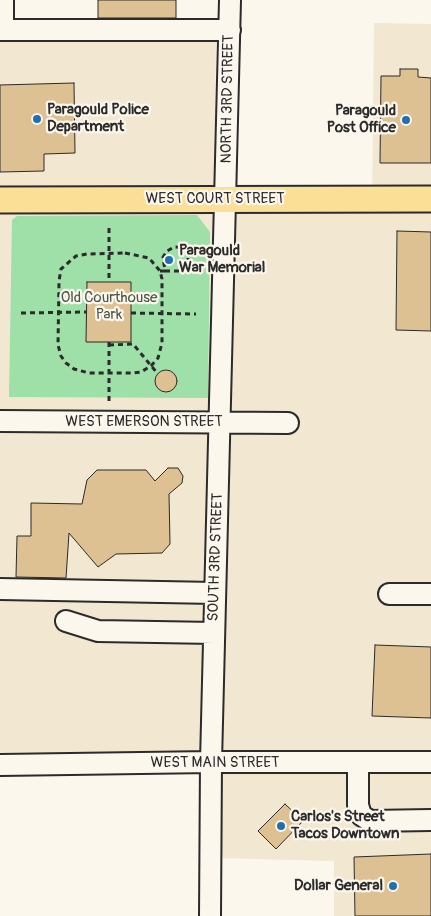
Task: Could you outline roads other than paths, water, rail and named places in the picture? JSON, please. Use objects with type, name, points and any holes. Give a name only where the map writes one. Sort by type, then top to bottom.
[{"type":"main road","name":"WEST COURT STREET","points":[[0,200],[431,199]]},
{"type":"street","points":[[3,0],[1,28],[230,30]]},
{"type":"street","name":"NORTH 3RD STREET","points":[[226,199],[230,0]]},
{"type":"street","name":"SOUTH 3RD STREET","points":[[210,916],[211,762],[226,199]]},
{"type":"street","name":"WEST EMERSON STREET","points":[[0,421],[288,423]]},
{"type":"street","points":[[0,590],[215,593]]},
{"type":"street","points":[[389,594],[431,594]]},
{"type":"street","points":[[66,622],[98,631],[214,633]]},
{"type":"street","name":"WEST MAIN STREET","points":[[0,765],[211,762],[431,762]]},
{"type":"street","points":[[358,763],[358,805],[361,815],[370,821],[431,820]]},
{"type":"place","name":"Paragould Police Department","points":[[37,119]]},
{"type":"place","name":"Paragould Post Office","points":[[406,120]]},
{"type":"place","name":"Paragould War Memorial","points":[[169,260]]},
{"type":"place","name":"Carlos's Street Tacos Downtown","points":[[281,826]]},
{"type":"place","name":"Dollar General","points":[[393,886]]},
{"type":"park label","name":"Old Courthouse Park","points":[[109,306]]}]
